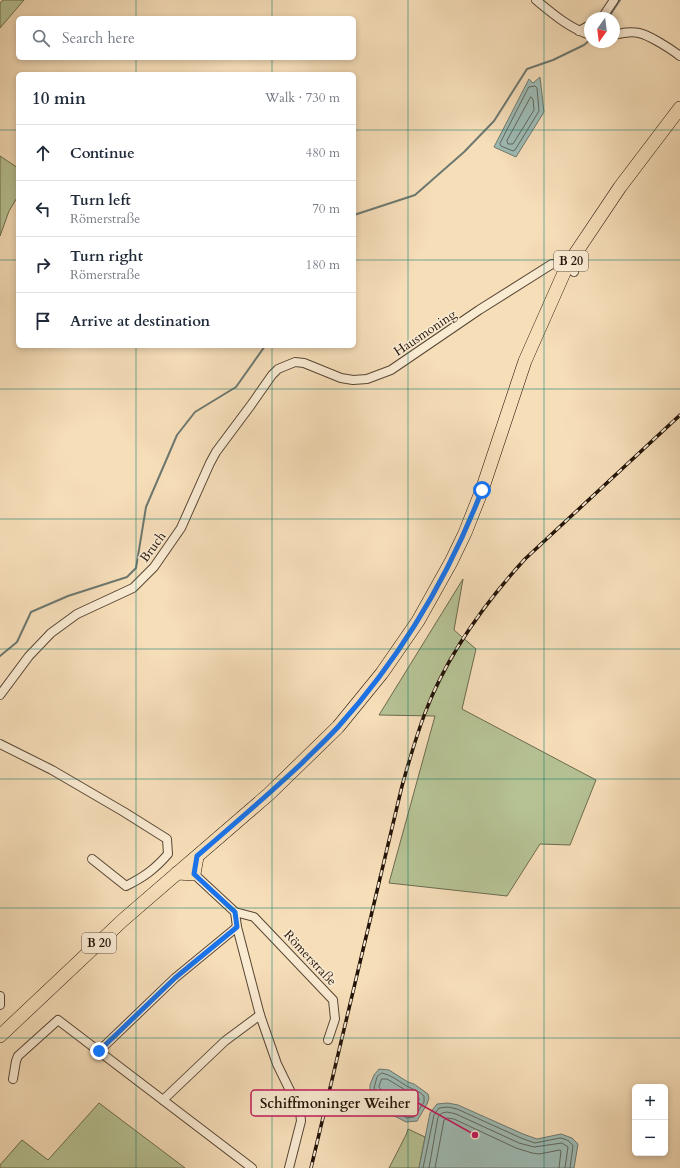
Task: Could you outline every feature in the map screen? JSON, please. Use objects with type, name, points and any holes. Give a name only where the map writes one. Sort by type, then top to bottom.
[{"type":"main road","name":"B 20","points":[[0,1036],[123,920],[269,794],[326,740],[402,647],[422,616],[451,562],[482,490],[525,361],[570,269],[613,197],[680,108]]},
{"type":"main road","points":[[177,874],[194,874],[197,856]]},
{"type":"street","points":[[536,0],[557,18],[578,31],[584,33]]},
{"type":"street","points":[[606,12],[614,0]]},
{"type":"street","points":[[578,31],[584,28]]},
{"type":"street","points":[[620,33],[639,33],[680,56]]},
{"type":"street","name":"Hausmoning","points":[[278,369],[295,362],[315,367],[341,378],[353,380],[367,379],[391,370],[479,310],[552,264],[570,269]]},
{"type":"street","name":"Bruch","points":[[0,695],[29,656],[50,633],[77,614],[133,588],[154,567],[181,528],[216,452],[272,375],[278,369]]},
{"type":"street","points":[[0,744],[52,770],[167,839],[168,854],[156,868],[126,886],[92,859]]},
{"type":"street","name":"Römerstraße","points":[[194,874],[235,912],[254,917],[333,1000],[335,1019],[328,1040]]},
{"type":"street","points":[[235,912],[237,927],[260,1015],[278,1064],[300,1111],[301,1121],[289,1168]]},
{"type":"street","points":[[99,1051],[175,978],[237,927]]},
{"type":"street","points":[[0,996],[0,1005]]},
{"type":"street","points":[[163,1100],[225,1042],[260,1015]]},
{"type":"street","points":[[13,1079],[18,1056],[58,1020],[252,1168]]},
{"type":"green space","points":[[3,0],[24,0],[0,28],[0,3]]},
{"type":"green space","points":[[0,156],[16,167],[16,199],[9,211],[0,236]]},
{"type":"green space","points":[[463,579],[454,630],[476,649],[462,709],[596,780],[570,845],[540,844],[507,896],[389,883],[435,716],[379,715]]},
{"type":"green space","points":[[99,1103],[185,1168],[0,1168],[0,1165],[22,1140],[48,1160]]},
{"type":"green space","points":[[408,1129],[425,1137],[419,1168],[389,1168],[406,1135]]},
{"type":"water","points":[[540,77],[544,112],[516,157],[494,147],[529,79],[533,83]]},
{"type":"water","points":[[379,1069],[389,1070],[428,1094],[429,1098],[427,1104],[417,1121],[406,1122],[385,1111],[370,1090],[370,1085],[374,1075]]},
{"type":"water","points":[[448,1103],[458,1105],[537,1139],[561,1134],[572,1138],[578,1144],[574,1168],[419,1168],[430,1113],[437,1104]]},
{"type":"waterway","points":[[612,12],[620,0]]},
{"type":"waterway","points":[[356,214],[415,195],[464,152],[494,121],[527,69],[553,60],[584,45]]},
{"type":"waterway","points":[[0,656],[17,642],[31,612],[68,596],[127,577],[136,568],[146,507],[177,435],[195,412],[236,387],[264,348]]},
{"type":"railway","points":[[311,1168],[402,786],[425,713],[444,671],[455,651],[481,612],[525,559],[680,415]]},
{"type":"place","name":"Schiffmoninger Weiher","points":[[475,1135]]},
{"type":"route","points":[[99,1051],[175,978],[237,927],[235,912],[194,874],[197,856],[269,794],[326,740],[361,700],[402,647],[432,598],[465,533],[482,490]]}]
